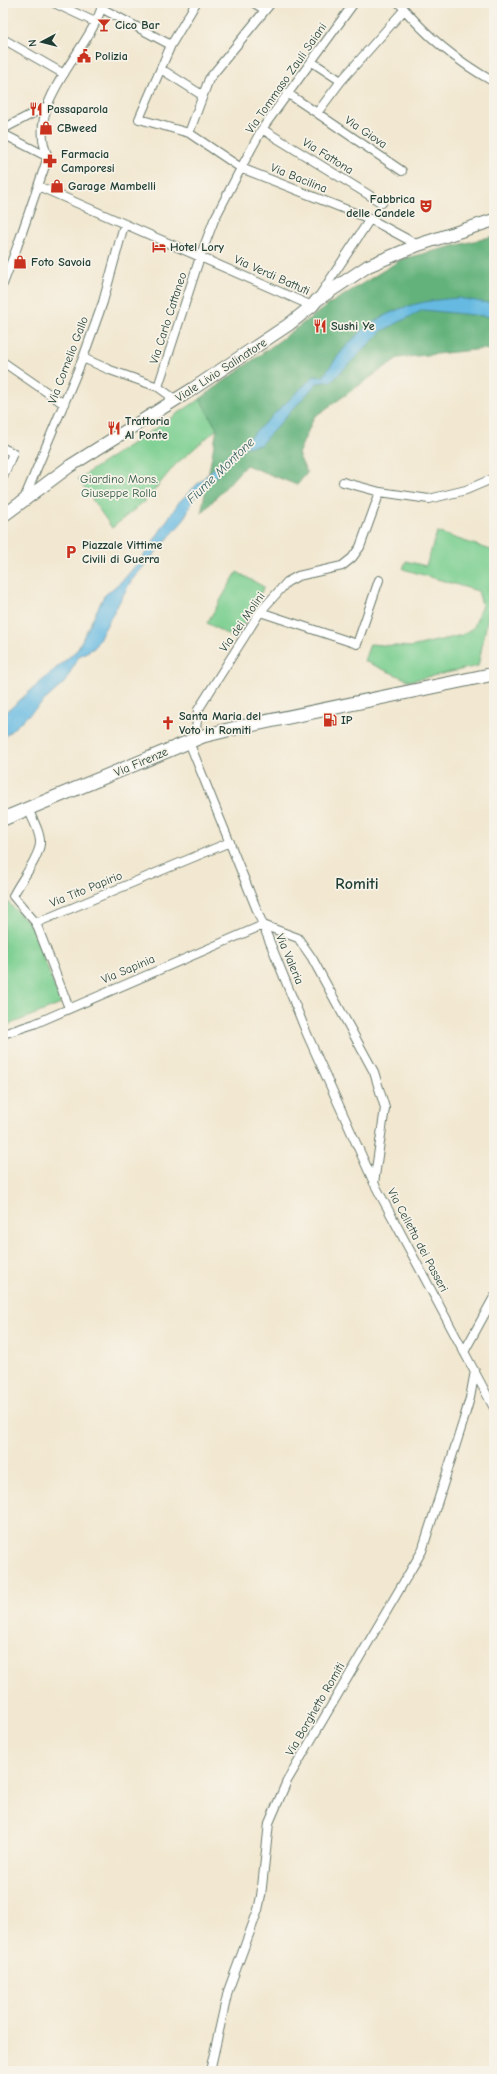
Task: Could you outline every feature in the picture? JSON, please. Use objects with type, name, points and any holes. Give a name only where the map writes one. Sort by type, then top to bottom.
[{"type":"main road","name":"Viale Livio Salinatore","points":[[3,516],[70,466],[176,400],[288,326],[314,303],[368,266],[418,245],[494,220]]},
{"type":"main road","name":"Via Firenze","points":[[3,819],[192,741],[236,728],[494,674]]},
{"type":"street","points":[[54,3],[95,22]]},
{"type":"street","points":[[196,3],[171,45],[161,69],[202,95]]},
{"type":"street","points":[[254,3],[265,10]]},
{"type":"street","points":[[189,133],[202,95],[209,80],[271,3]]},
{"type":"street","name":"Via Tommaso Zauli Saiani","points":[[200,257],[214,220],[262,129],[354,3]]},
{"type":"street","points":[[3,284],[18,247],[48,157],[43,147],[42,131],[47,106],[95,22],[102,5],[171,45]]},
{"type":"street","points":[[317,113],[401,6],[438,44],[478,74],[494,82]]},
{"type":"street","points":[[3,39],[64,74]]},
{"type":"street","points":[[312,62],[341,81]]},
{"type":"street","name":"Via Bacilina","points":[[161,69],[139,119],[189,133],[241,168],[370,219]]},
{"type":"street","name":"Via Giova","points":[[287,93],[402,171]]},
{"type":"street","points":[[3,129],[47,106]]},
{"type":"street","name":"Via Fattona","points":[[262,129],[382,203]]},
{"type":"street","points":[[3,134],[48,157]]},
{"type":"street","name":"Via Verdi Battuti","points":[[38,186],[124,225],[314,303]]},
{"type":"street","points":[[370,219],[418,245]]},
{"type":"street","name":"Viale Livio Salinatore","points":[[314,303],[370,219]]},
{"type":"street","name":"Via Cornelio Gallo","points":[[24,500],[83,358],[103,302],[124,225]]},
{"type":"street","name":"Via Carlo Cattaneo","points":[[158,387],[200,257]]},
{"type":"street","points":[[83,358],[110,370],[158,387],[176,400]]},
{"type":"street","points":[[3,362],[64,404]]},
{"type":"street","points":[[3,448],[13,453],[3,477]]},
{"type":"street","points":[[343,482],[380,492],[429,499],[466,490],[494,478]]},
{"type":"street","name":"Via dei Molini","points":[[192,741],[198,710],[260,612],[287,582],[298,576],[342,566],[352,558],[360,547],[380,492]]},
{"type":"street","points":[[260,612],[357,644],[379,580]]},
{"type":"street","name":"Via Valeria","points":[[192,741],[230,842],[307,1034],[374,1183]]},
{"type":"street","points":[[28,809],[36,828],[40,843],[32,862],[13,896],[36,923],[69,1008]]},
{"type":"street","name":"Via Tito Papirio","points":[[36,923],[230,842]]},
{"type":"street","name":"Via Sapinia","points":[[3,1034],[34,1024],[263,925]]},
{"type":"street","name":"Via Celletta dei Passeri","points":[[263,925],[281,930],[298,938],[312,958],[374,1072],[385,1108],[374,1183],[494,1408]]},
{"type":"street","points":[[464,1352],[494,1297]]},
{"type":"street","name":"Via Borghetto Romiti","points":[[210,2071],[228,1991],[262,1896],[269,1823],[287,1781],[422,1551],[467,1410],[474,1371]]},
{"type":"green space","points":[[494,236],[494,351],[483,349],[398,358],[314,417],[298,454],[307,473],[297,485],[246,465],[201,514],[217,429],[200,399],[328,305],[402,259]]},
{"type":"green space","name":"Giardino Mons. Giuseppe Rolla","points":[[200,399],[217,429],[175,465],[147,499],[112,528],[78,479]]},
{"type":"green space","points":[[437,532],[494,551],[494,588],[478,666],[410,681],[364,661],[370,644],[411,647],[462,635],[474,627],[482,605],[478,591],[403,569],[406,561],[426,566]]},
{"type":"green space","points":[[237,572],[264,587],[235,639],[207,623]]},
{"type":"green space","points":[[3,889],[10,893],[6,900],[31,925],[61,1004],[3,1027]]},
{"type":"water","name":"Fiume Montone","points":[[458,298],[494,304],[494,317],[423,310],[382,331],[332,381],[317,383],[260,445],[245,447],[194,498],[183,521],[131,581],[94,648],[79,656],[65,682],[3,738],[3,715],[77,650],[104,596],[125,578],[145,554],[179,502],[238,445],[251,436],[314,376],[323,377],[336,358],[364,329],[380,318],[396,310],[435,300]]},
{"type":"place","name":"Cico Bar","points":[[104,25]]},
{"type":"place","name":"Polizia","points":[[84,56]]},
{"type":"place","name":"Passaparola","points":[[36,109]]},
{"type":"place","name":"CBweed","points":[[46,128]]},
{"type":"place","name":"Farmacia Camporesi","points":[[50,161]]},
{"type":"place","name":"Garage Mambelli","points":[[57,186]]},
{"type":"place","name":"Fabbrica delle Candele","points":[[426,206]]},
{"type":"place","name":"Hotel Lory","points":[[159,247]]},
{"type":"place","name":"Foto Savoia","points":[[20,262]]},
{"type":"place","name":"Sushi Ye","points":[[320,326]]},
{"type":"place","name":"Trattoria Al Ponte","points":[[114,428]]},
{"type":"place","name":"Piazzale Vittime Civili di Guerra","points":[[71,552]]},
{"type":"place","name":"IP","points":[[330,720]]},
{"type":"place","name":"Santa Maria del Voto in Romiti","points":[[168,723]]},
{"type":"district","name":"Romiti","points":[[357,883]]}]
